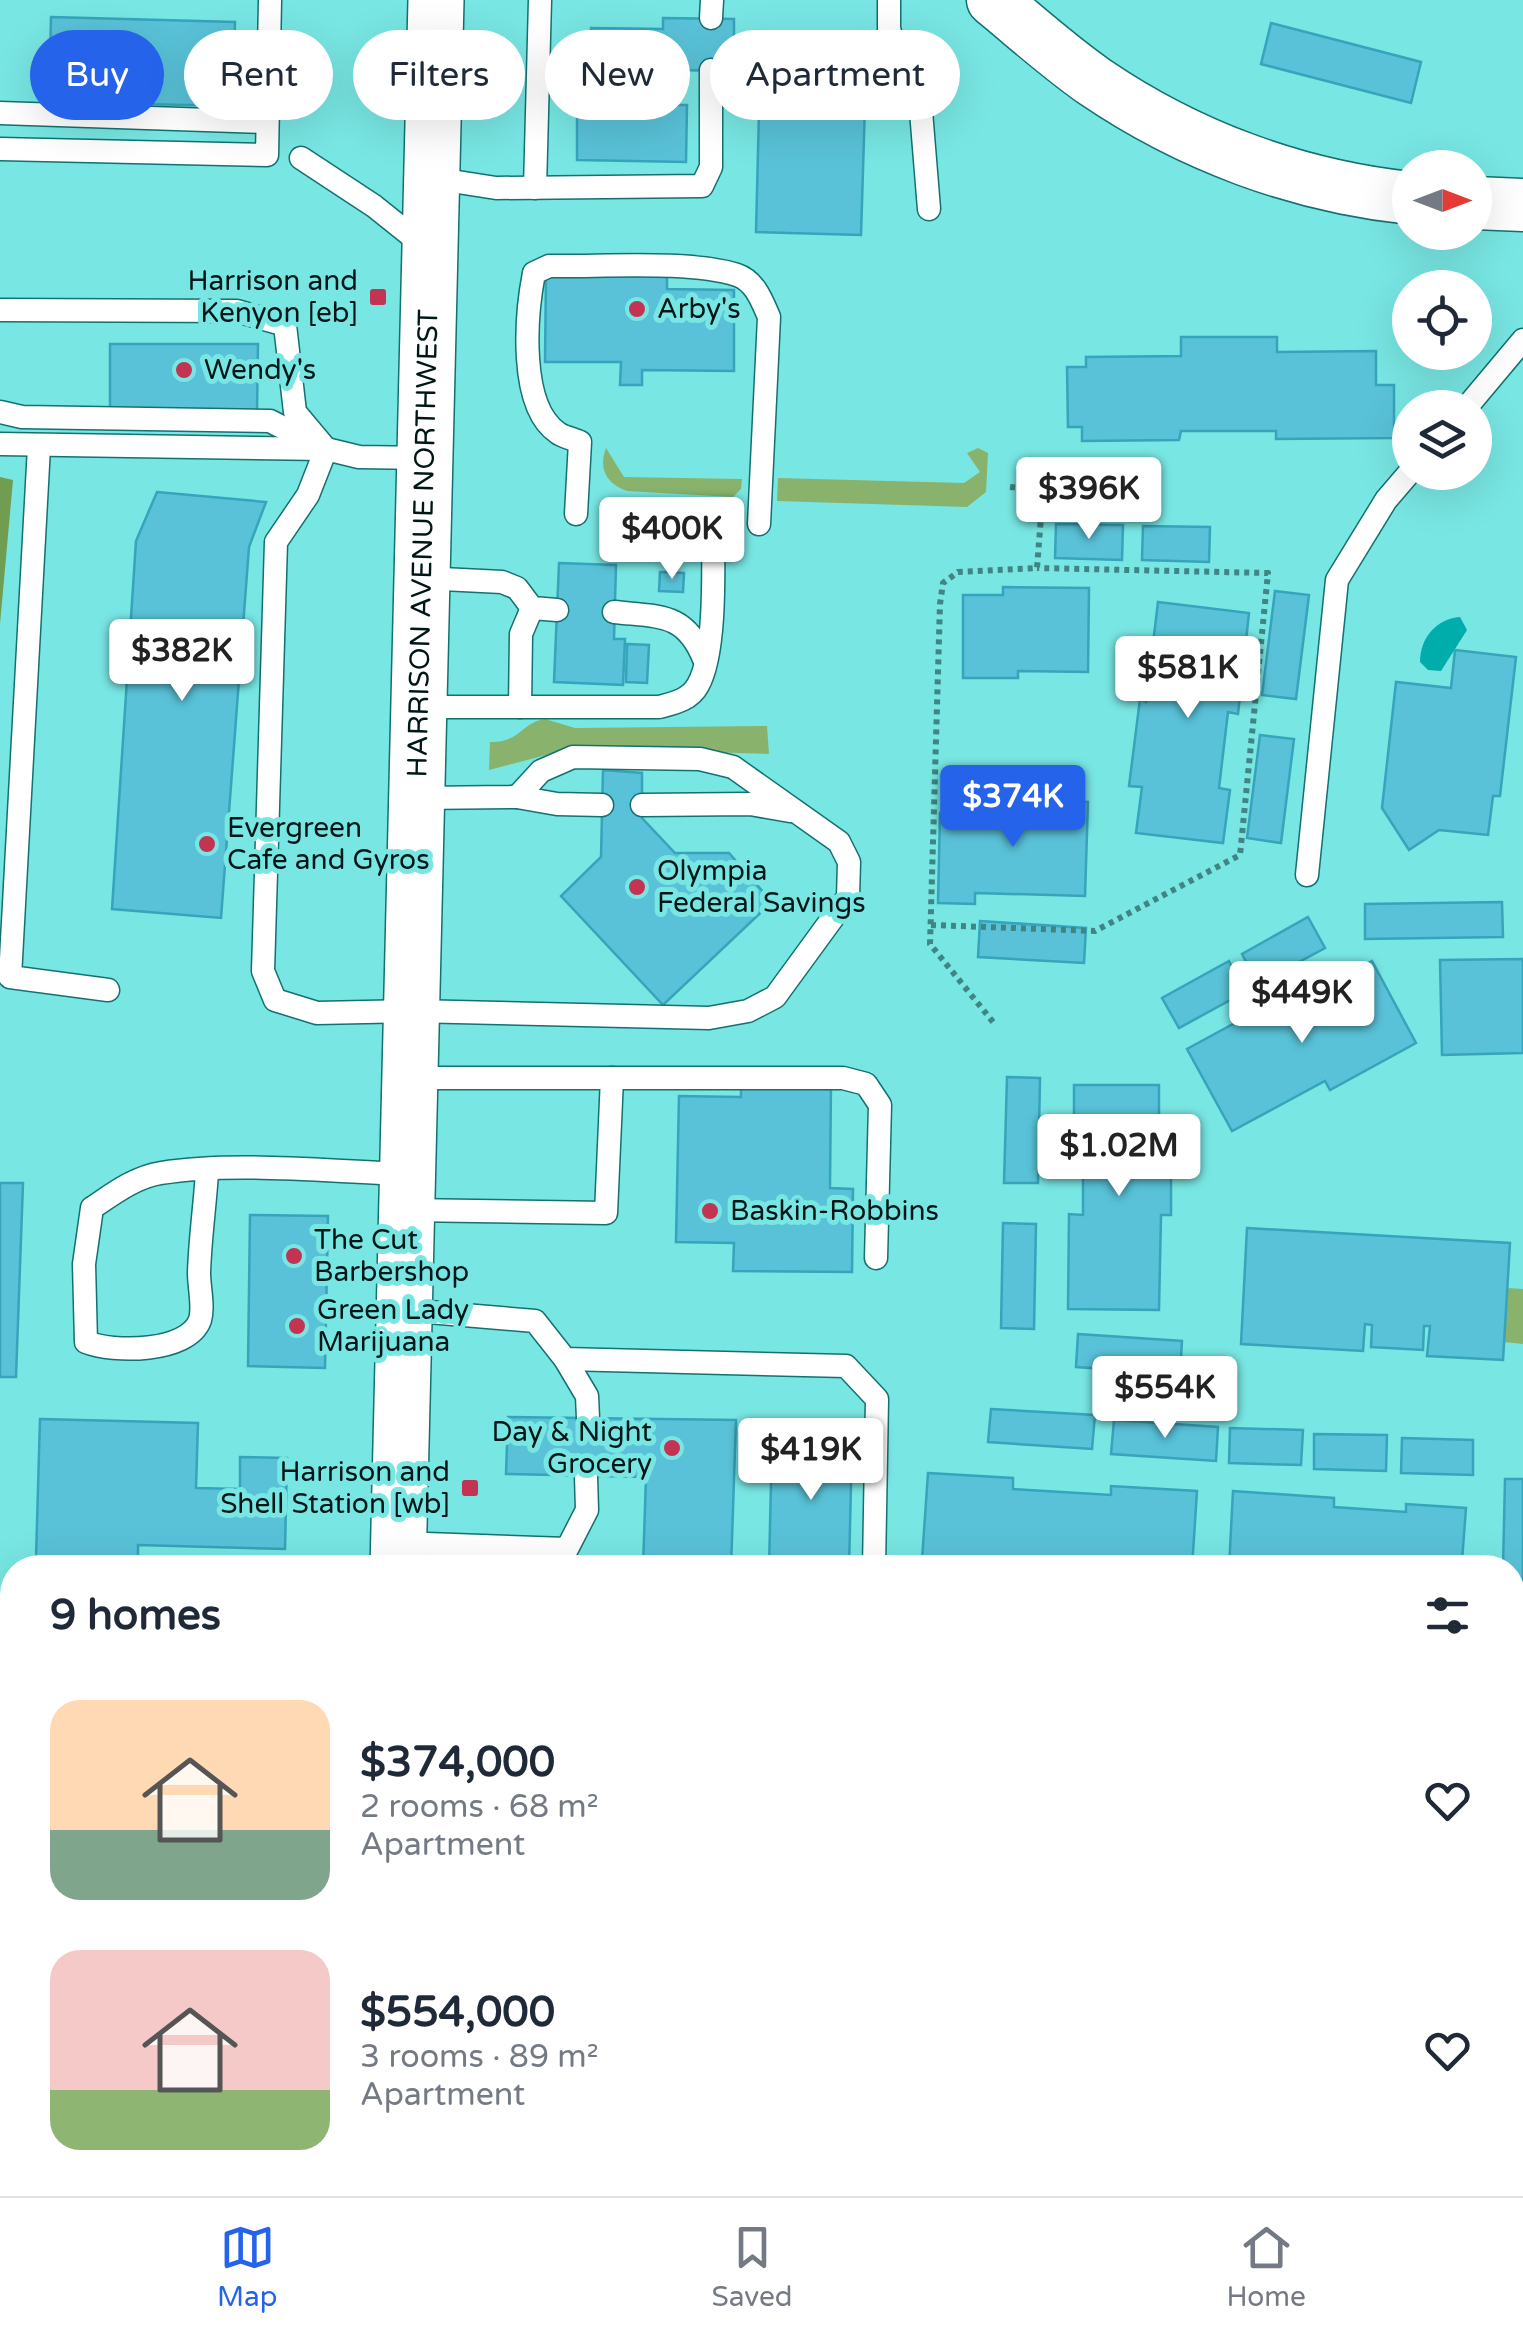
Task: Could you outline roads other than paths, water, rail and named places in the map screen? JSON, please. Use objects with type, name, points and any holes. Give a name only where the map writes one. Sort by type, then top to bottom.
[{"type":"main road","name":"HARRISON AVENUE NORTHWEST","points":[[398,1555],[436,0]]},
{"type":"street","points":[[992,0],[1095,82],[1200,142],[1278,172],[1392,196]]},
{"type":"street","points":[[1492,204],[1523,205]]},
{"type":"lane","points":[[0,150],[268,154],[270,0]]},
{"type":"lane","points":[[535,188],[540,0]]},
{"type":"lane","points":[[889,0],[889,28],[898,66],[922,111],[929,210]]},
{"type":"lane","points":[[0,114],[268,122]]},
{"type":"lane","points":[[432,178],[535,188],[702,186],[711,168],[711,120]]},
{"type":"lane","points":[[301,158],[374,206],[431,252]]},
{"type":"lane","points":[[576,514],[580,442],[556,433],[538,407],[527,361],[534,273],[550,266],[740,275],[758,291],[769,317],[759,524]]},
{"type":"lane","points":[[0,310],[238,311],[262,315],[285,325],[295,412],[326,449]]},
{"type":"lane","points":[[1481,390],[1523,340]]},
{"type":"lane","points":[[0,412],[22,418],[270,421],[326,449]]},
{"type":"lane","points":[[0,444],[326,449],[359,456],[426,458]]},
{"type":"lane","points":[[39,447],[10,977],[108,990]]},
{"type":"lane","points":[[326,449],[308,495],[276,542],[263,971],[275,1000],[317,1013],[413,1011],[709,1018],[748,1011],[775,996],[848,897],[849,862],[839,842],[733,767],[700,758],[573,757],[541,772],[517,797]]},
{"type":"lane","points":[[1308,876],[1337,580],[1395,490]]},
{"type":"lane","points":[[420,707],[659,707],[686,700],[699,684],[705,663],[712,608],[714,522]]},
{"type":"lane","points":[[422,578],[502,582],[517,588],[532,608],[557,610]]},
{"type":"lane","points":[[520,707],[521,634],[532,608]]},
{"type":"lane","points":[[614,612],[674,619],[695,638],[705,663]]},
{"type":"lane","points":[[418,798],[517,797],[557,804],[602,805]]},
{"type":"lane","points":[[642,805],[750,804],[794,812]]},
{"type":"lane","points":[[410,1078],[843,1078],[866,1084],[880,1105],[876,1258]]},
{"type":"lane","points":[[208,1172],[199,1273],[200,1319],[186,1338],[142,1348],[106,1350],[86,1342],[84,1264],[92,1208],[125,1186],[158,1173],[208,1172],[606,1213],[612,1078]]},
{"type":"lane","points":[[405,1310],[536,1321],[587,1396],[588,1418]]},
{"type":"lane","points":[[565,1359],[846,1366],[878,1399],[874,1555]]},
{"type":"lane","points":[[398,1555],[567,1548],[587,1510],[586,1476]]},
{"type":"water","points":[[1460,617],[1467,630],[1441,671],[1428,670],[1420,662],[1426,638],[1437,626]]},
{"type":"place","name":"Harrison and Kenyon [eb]","points":[[378,297]]},
{"type":"place","name":"Arby's","points":[[637,309]]},
{"type":"place","name":"Wendy's","points":[[184,370]]},
{"type":"place","name":"Evergreen Cafe and Gyros","points":[[207,844]]},
{"type":"place","name":"Olympia Federal Savings","points":[[637,887]]},
{"type":"place","name":"Baskin-Robbins","points":[[710,1211]]},
{"type":"place","name":"The Cut Barbershop","points":[[294,1256]]},
{"type":"place","name":"Green Lady Marijuana","points":[[297,1326]]},
{"type":"place","name":"Day & Night Grocery","points":[[672,1448]]},
{"type":"place","name":"Harrison and Shell Station [wb]","points":[[470,1488]]}]
